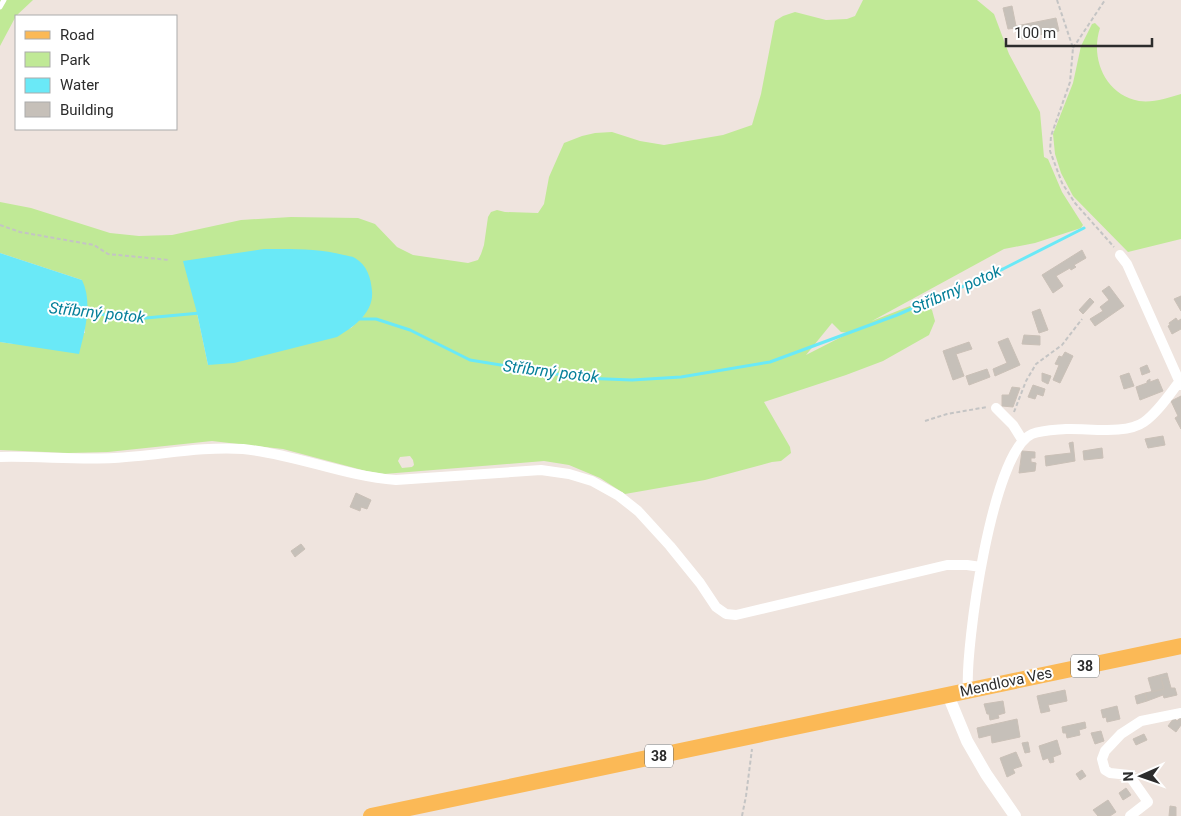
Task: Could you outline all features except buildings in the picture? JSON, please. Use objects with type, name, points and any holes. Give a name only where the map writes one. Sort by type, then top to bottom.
[{"type":"main road","name":"Mendlova Ves","points":[[948,695],[1181,646]]},
{"type":"main road","name":"38","points":[[371,816],[948,695]]},
{"type":"street","points":[[968,690],[967,668],[970,643],[981,567],[988,534],[1006,471],[1023,441],[1033,434],[1042,431],[1118,429],[1138,425],[1152,415],[1180,384],[1127,264],[1120,255]]},
{"type":"street","points":[[996,408],[1010,421],[1023,441]]},
{"type":"street","points":[[0,457],[114,458],[220,448],[260,451],[289,456],[347,473],[396,480],[540,470],[568,474],[592,481],[619,496],[638,511],[670,546],[700,583],[716,607],[726,614],[736,615],[948,565],[981,567]]},
{"type":"street","points":[[948,695],[967,741],[986,774],[1015,816]]},
{"type":"street","points":[[1130,816],[1148,802],[1129,775],[1110,773],[1105,770],[1102,765],[1105,751],[1121,734],[1141,721],[1181,713]]},
{"type":"lane","points":[[0,7],[4,0]]},
{"type":"path","points":[[1057,0],[1073,48],[1070,82],[1050,136],[1050,151],[1062,183],[1075,203],[1120,255]]},
{"type":"path","points":[[1073,48],[1106,0]]},
{"type":"path","points":[[0,226],[20,232],[94,245],[108,254],[168,260]]},
{"type":"path","points":[[1010,421],[1026,381],[1036,364],[1062,345],[1082,318]]},
{"type":"path","points":[[925,420],[974,409],[996,408]]},
{"type":"path","points":[[742,816],[754,736]]},
{"type":"green space","points":[[0,0],[33,0],[15,15],[0,46]]},
{"type":"green space","points":[[863,0],[977,0],[994,14],[1009,54],[1040,112],[1044,157],[1048,159],[1062,192],[1083,225],[1081,228],[1035,243],[1004,249],[872,321],[910,306],[924,303],[932,310],[935,321],[929,335],[883,361],[764,402],[790,447],[791,453],[781,461],[705,480],[625,494],[600,478],[569,465],[544,461],[384,474],[283,449],[212,441],[108,452],[68,453],[0,450],[0,342],[14,344],[85,333],[82,280],[0,253],[0,202],[31,208],[110,233],[139,236],[172,235],[241,220],[291,217],[358,218],[375,224],[397,247],[413,255],[468,263],[478,260],[481,254],[488,217],[491,212],[497,210],[538,213],[544,204],[549,177],[564,143],[595,133],[612,132],[640,141],[664,145],[723,135],[752,125],[761,94],[775,21],[795,12],[826,20],[847,19],[855,16]],"holes":[[[197,313],[364,315],[351,328],[208,365]],[[832,323],[841,332],[849,333],[806,355]],[[410,456],[414,465],[402,468],[398,461],[400,457]]]},
{"type":"green space","points":[[1095,23],[1100,28],[1097,40],[1099,63],[1103,74],[1117,91],[1139,101],[1160,100],[1181,94],[1181,239],[1128,252],[1073,196],[1061,173],[1055,154],[1053,134],[1073,83],[1081,46],[1092,24]]},
{"type":"water","points":[[264,249],[314,250],[354,257],[363,264],[371,281],[372,299],[370,306],[356,324],[337,337],[234,363],[208,365],[183,261]]},
{"type":"water","points":[[0,253],[82,280],[87,298],[87,317],[79,354],[0,342]]},
{"type":"waterway","name":"Stříbrný potok","points":[[359,319],[376,319],[410,330],[470,360],[581,378],[632,380],[681,377],[770,362],[897,315],[1003,269],[1084,228]]},
{"type":"waterway","name":"Stříbrný potok","points":[[85,312],[135,319],[200,313]]}]
